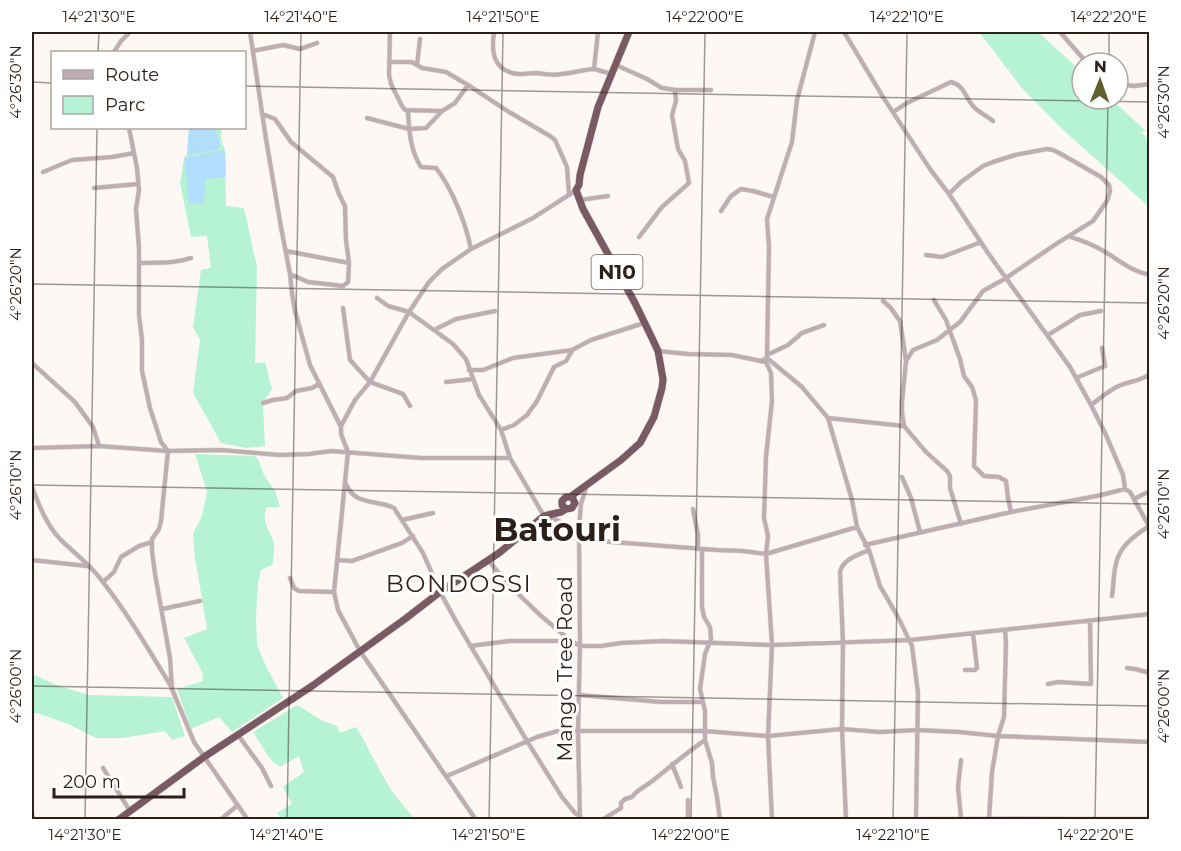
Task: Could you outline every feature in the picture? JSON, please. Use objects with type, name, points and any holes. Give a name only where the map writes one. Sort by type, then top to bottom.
[{"type":"highway","name":"N10","points":[[570,497],[633,451],[654,417],[662,388],[662,367],[658,351],[573,192],[579,185],[598,107],[629,32]]},
{"type":"highway","name":"N10","points":[[575,504],[585,486]]},
{"type":"highway","points":[[118,819],[204,757],[312,686],[440,592],[489,560],[547,515],[561,512],[564,498],[570,497],[574,500],[575,504],[572,508],[564,506]]},
{"type":"street","points":[[115,51],[130,32]]},
{"type":"street","points":[[250,32],[295,311],[310,365],[341,427],[348,452],[336,560],[334,592],[338,610],[360,651],[476,819]]},
{"type":"street","points":[[390,32],[390,82],[402,106],[408,111],[442,111]]},
{"type":"street","points":[[494,32],[492,43],[494,57],[500,66],[517,74],[554,75],[594,69],[612,74]]},
{"type":"street","points":[[594,69],[598,32]]},
{"type":"street","points":[[772,819],[768,736],[772,645],[766,554],[768,536],[764,518],[772,401],[771,373],[767,359],[769,247],[767,219],[792,142],[797,100],[815,32]]},
{"type":"street","points":[[844,32],[930,169],[1076,378],[1123,475],[1125,489]]},
{"type":"street","points":[[1060,32],[1077,51]]},
{"type":"street","points":[[417,65],[420,39]]},
{"type":"street","points":[[253,51],[283,45],[300,49],[317,43]]},
{"type":"street","points":[[341,427],[355,400],[370,382],[409,312],[429,282],[442,269],[471,249],[533,218],[573,192],[567,167],[555,140],[550,136],[446,72],[422,68],[412,62],[389,62]]},
{"type":"street","points":[[616,65],[662,88],[711,90]]},
{"type":"street","points":[[893,112],[951,82],[956,83],[963,90],[975,109],[993,121]]},
{"type":"street","points":[[1130,86],[1149,84]]},
{"type":"street","points":[[367,118],[409,129],[426,128],[442,111],[455,103],[468,85]]},
{"type":"street","points":[[639,237],[662,207],[689,183],[685,161],[678,149],[672,115],[676,101],[675,90]]},
{"type":"street","points":[[408,111],[414,156],[421,166],[436,168],[444,177],[468,230],[471,249]]},
{"type":"street","points":[[262,114],[275,119],[291,142],[333,177],[345,206],[348,282],[343,286],[308,282],[290,274]]},
{"type":"street","points":[[129,129],[139,194],[136,209],[142,371],[150,408],[161,442],[168,451],[161,520],[152,542],[154,574],[171,666],[172,689]]},
{"type":"street","points":[[906,361],[913,350],[937,340],[960,322],[983,291],[1093,221],[1107,201],[1110,190],[1109,185],[1101,177],[1053,150],[1047,149],[993,162],[976,171],[949,194]]},
{"type":"street","points":[[43,172],[72,160],[134,153]]},
{"type":"street","points":[[94,188],[138,184]]},
{"type":"street","points":[[721,211],[731,196],[741,189],[753,190],[774,197]]},
{"type":"street","points":[[579,201],[608,196]]},
{"type":"street","points":[[1070,236],[1098,248],[1124,266],[1149,275]]},
{"type":"street","points":[[926,255],[942,257],[981,242]]},
{"type":"street","points":[[286,251],[349,263]]},
{"type":"street","points":[[139,263],[165,263],[190,258]]},
{"type":"street","points":[[377,297],[388,306],[409,312],[456,346],[466,359],[479,394],[501,430],[510,458],[547,515],[558,520],[579,541],[766,554],[857,527]]},
{"type":"street","points":[[934,300],[946,320],[964,376],[972,387],[976,400],[974,466],[984,476],[1003,478],[1006,481],[1011,512]]},
{"type":"street","points":[[883,301],[899,319],[906,361],[902,402],[904,426],[950,476],[950,488],[960,524]]},
{"type":"street","points":[[343,308],[350,360],[370,382],[403,394],[410,406]]},
{"type":"street","points":[[434,330],[456,319],[495,311]]},
{"type":"street","points":[[1048,335],[1080,315],[1101,311]]},
{"type":"street","points":[[469,370],[483,370],[513,357],[572,350],[591,340],[645,323]]},
{"type":"street","points":[[767,359],[802,333],[824,325]]},
{"type":"street","points":[[1076,378],[1105,366],[1102,348]]},
{"type":"street","points":[[501,430],[514,425],[527,415],[537,401],[554,367],[566,361],[572,350]]},
{"type":"street","points":[[658,351],[767,359],[802,387],[828,418],[852,501],[857,527],[869,550],[880,586],[910,640],[913,652],[918,693],[916,819]]},
{"type":"street","points":[[32,363],[75,402],[93,428],[99,446]]},
{"type":"street","points":[[1091,405],[1109,391],[1138,381],[1149,374]]},
{"type":"street","points":[[446,382],[473,379]]},
{"type":"street","points":[[263,403],[287,398],[296,391],[319,384]]},
{"type":"street","points":[[828,418],[904,426]]},
{"type":"street","points":[[32,448],[99,446],[168,451],[221,450],[279,455],[309,454],[331,450],[421,458],[510,458]]},
{"type":"street","points":[[902,477],[911,498],[920,532]]},
{"type":"street","points":[[345,481],[352,495],[361,500],[386,504],[394,508],[423,553],[440,592],[470,646],[562,797],[580,818]]},
{"type":"street","name":"Mango Tree Road","points":[[580,818],[579,541],[581,504],[585,486]]},
{"type":"street","points":[[32,487],[41,511],[52,529],[103,582],[150,650],[172,689],[194,742],[248,819]]},
{"type":"street","points":[[865,544],[1125,489],[1139,495]]},
{"type":"street","points":[[1134,499],[1149,491]]},
{"type":"street","points":[[1112,596],[1119,555],[1138,533],[1149,527],[1130,492]]},
{"type":"street","points":[[344,498],[352,495]]},
{"type":"street","points":[[693,509],[700,549],[702,608],[710,627],[711,639],[705,654],[700,689],[705,711],[705,740],[712,763],[720,819]]},
{"type":"street","points":[[402,520],[433,513]]},
{"type":"street","points":[[336,560],[352,561],[402,543],[413,536]]},
{"type":"street","points":[[103,582],[114,572],[121,557],[139,546],[152,542]]},
{"type":"street","points":[[846,819],[842,729],[841,567],[847,561],[869,550]]},
{"type":"street","points":[[32,560],[89,566]]},
{"type":"street","points":[[489,560],[517,594],[571,641],[580,646],[664,641],[772,645],[910,640],[1149,614]]},
{"type":"street","points":[[290,578],[294,588],[299,591],[334,592]]},
{"type":"street","points":[[162,609],[200,602]]},
{"type":"street","points":[[1048,684],[1058,682],[1091,684],[1090,621]]},
{"type":"street","points":[[989,819],[992,772],[998,736],[1004,717],[1005,630]]},
{"type":"street","points":[[965,670],[975,670],[977,667],[973,633]]},
{"type":"street","points":[[470,646],[503,642],[571,641]]},
{"type":"street","points":[[1127,668],[1149,673]]},
{"type":"street","points":[[579,694],[661,702],[703,702]]},
{"type":"street","points":[[447,776],[552,732],[704,731],[768,736],[842,729],[880,732],[916,730],[1149,742]]},
{"type":"street","points":[[238,735],[262,768],[271,786]]},
{"type":"street","points":[[603,819],[621,808],[621,803],[632,797],[705,740]]},
{"type":"street","points":[[961,760],[958,787],[961,818]]},
{"type":"street","points":[[672,764],[681,787]]},
{"type":"street","points":[[103,768],[130,811]]},
{"type":"street","points":[[688,800],[688,819]]},
{"type":"street","points":[[220,819],[238,805]]},
{"type":"street","points":[[32,815],[34,819]]},
{"type":"street","points":[[853,819],[1149,819]]},
{"type":"green space","points":[[979,32],[1038,32],[1070,61],[1070,111],[1124,111],[1146,131],[1141,132],[1149,140],[1149,209],[1061,128],[1021,87]]},
{"type":"green space","points":[[189,129],[222,129],[221,139],[225,150],[226,206],[244,208],[257,267],[255,363],[265,362],[272,389],[263,403],[265,446],[246,448],[221,443],[193,393],[200,340],[193,327],[201,270],[211,268],[207,236],[191,237],[180,183],[184,158],[187,155]]},
{"type":"green space","points":[[195,454],[255,456],[275,491],[280,507],[267,507],[265,513],[265,522],[274,544],[273,564],[261,570],[256,615],[257,645],[283,698],[232,732],[219,717],[191,729],[177,689],[203,681],[202,672],[184,638],[207,629],[193,534],[202,516],[207,492]]},
{"type":"green space","points":[[32,674],[59,686],[89,695],[172,697],[185,736],[172,740],[165,731],[123,738],[96,738],[68,724],[32,713]]},
{"type":"green space","points":[[297,705],[323,721],[337,726],[340,733],[356,727],[392,790],[415,819],[282,819],[277,813],[292,804],[283,787],[304,772],[299,756],[280,767],[268,756],[253,732]]},
{"type":"water","points":[[189,129],[214,129],[219,141],[218,150],[187,155]]},
{"type":"water","points":[[225,150],[226,177],[205,179],[204,204],[189,203],[184,158]]},
{"type":"district","name":"Batouri","points":[[557,529]]},
{"type":"district","name":"BONDOSSI","points":[[459,583]]}]
